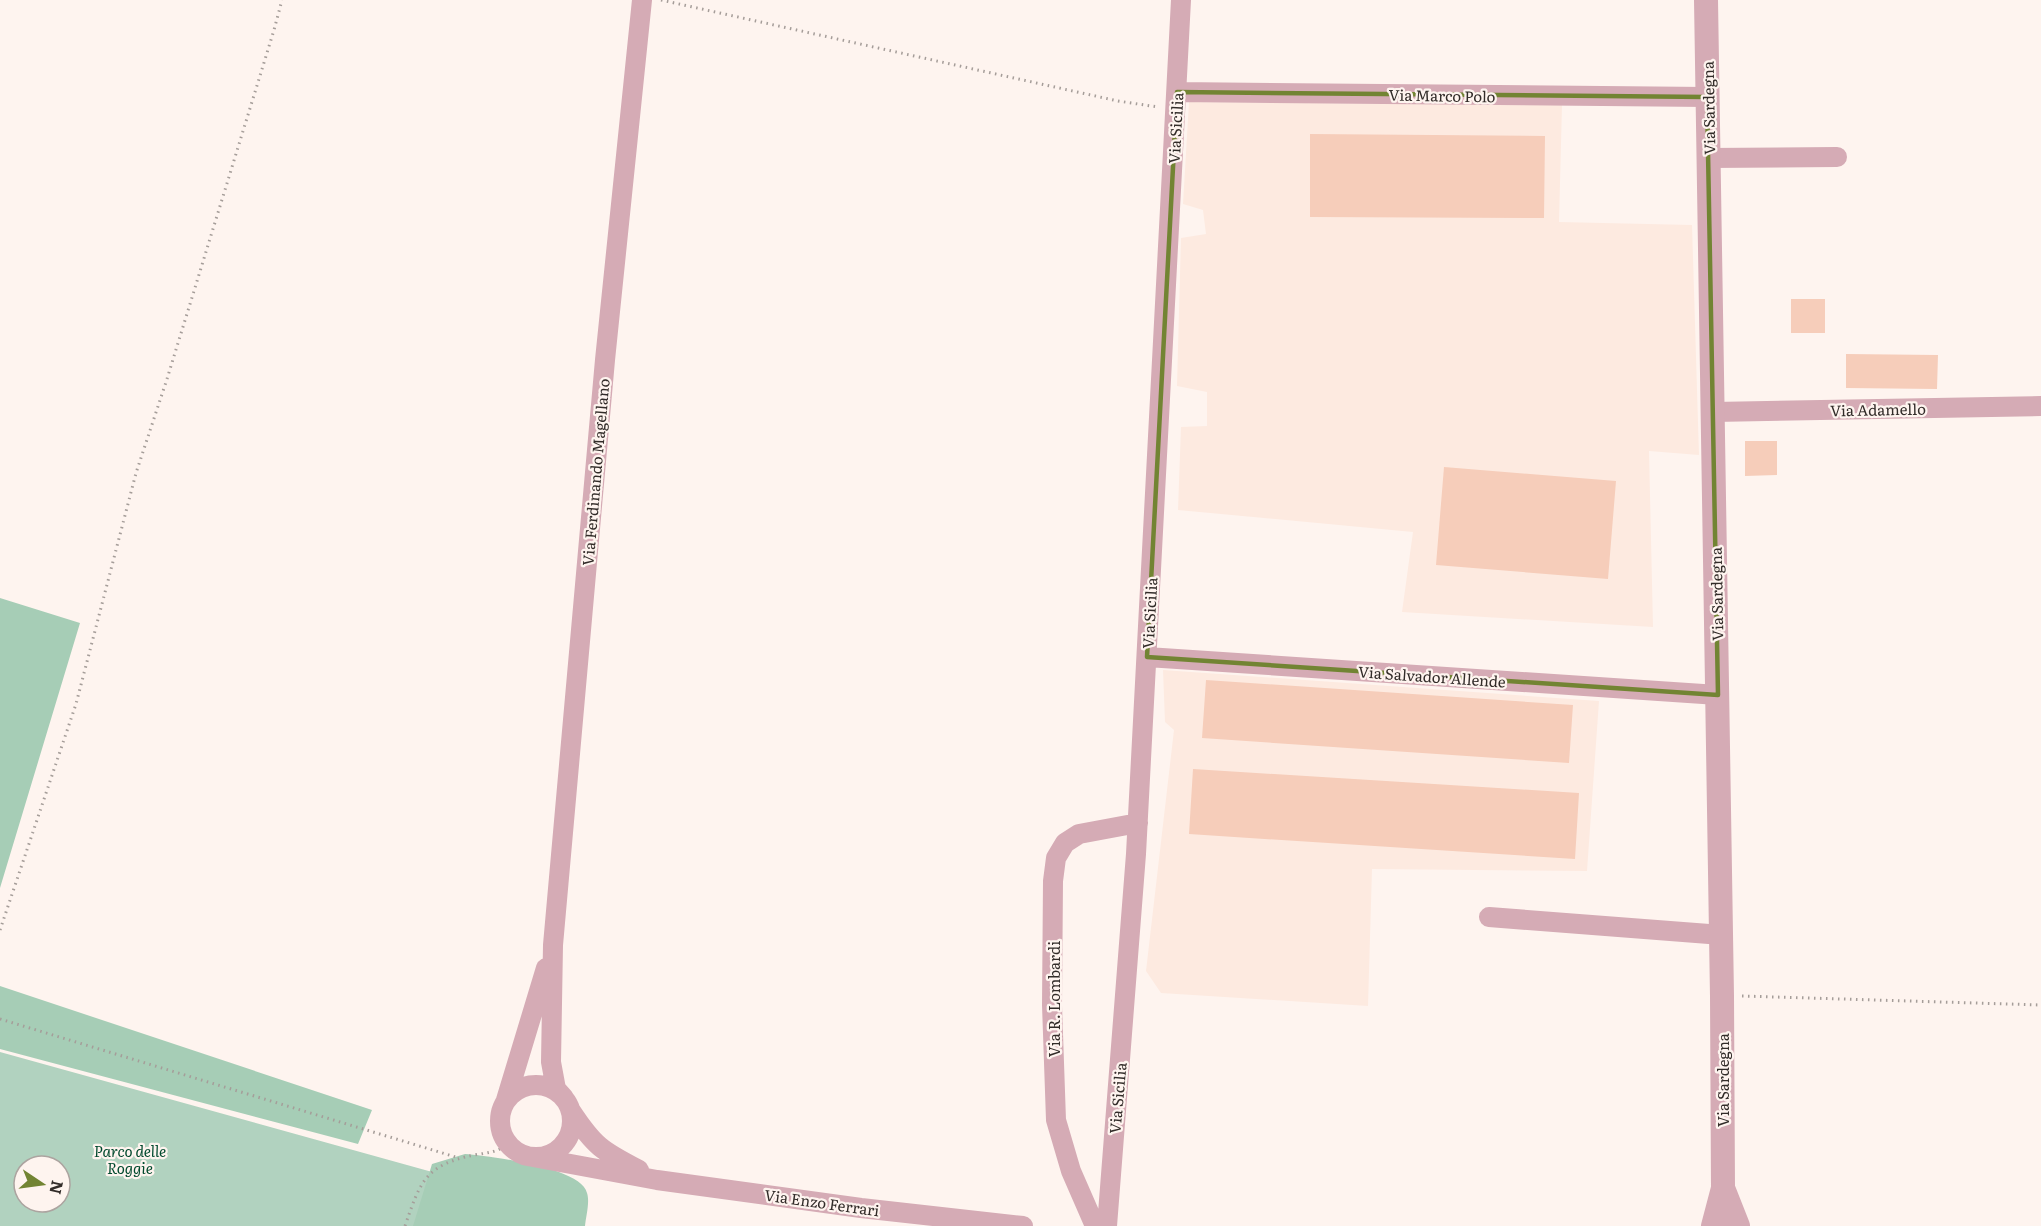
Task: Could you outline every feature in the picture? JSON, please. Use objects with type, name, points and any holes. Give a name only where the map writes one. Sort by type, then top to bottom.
[{"type":"street","name":"Via Ferdinando Magellano","points":[[568,1104],[556,1089],[551,1062],[553,945],[605,360],[642,0]]},
{"type":"street","name":"Via Sicilia","points":[[1107,1226],[1138,823],[1181,0]]},
{"type":"street","name":"Via Sardegna","points":[[1706,0],[1722,935],[1723,1188],[1713,1226]]},
{"type":"street","name":"Via Marco Polo","points":[[1176,101],[1707,97]]},
{"type":"street","points":[[1708,158],[1837,158]]},
{"type":"street","name":"Via Adamello","points":[[1714,412],[2041,406]]},
{"type":"street","name":"Via Salvador Allende","points":[[1147,657],[1718,695]]},
{"type":"street","name":"Via R. Lombardi","points":[[1095,1226],[1071,1171],[1056,1120],[1052,1005],[1053,881],[1056,858],[1065,843],[1079,834],[1138,823]]},
{"type":"street","points":[[1489,917],[1722,935]]},
{"type":"street","name":"Via Ferdinando Magellano","points":[[505,1102],[553,945]]},
{"type":"street","points":[[533,1084],[545,1086],[556,1090],[568,1104],[572,1122],[570,1134],[564,1144],[555,1151],[544,1156],[533,1157],[523,1155],[508,1144],[500,1124],[501,1112],[512,1093],[533,1084]]},
{"type":"street","name":"Via Enzo Ferrari","points":[[568,1104],[596,1145],[608,1155],[657,1180]]},
{"type":"street","name":"Via Enzo Ferrari","points":[[533,1157],[657,1180],[861,1208],[1023,1226]]},
{"type":"street","name":"Via Sardegna","points":[[1723,1188],[1738,1226]]},
{"type":"path","points":[[0,930],[76,704],[136,473],[282,0]]},
{"type":"path","points":[[661,0],[1118,102],[1176,101]]},
{"type":"path","points":[[1722,996],[2041,1005]]},
{"type":"path","points":[[0,1019],[459,1158]]},
{"type":"path","points":[[405,1226],[423,1182],[444,1163],[500,1150],[508,1144]]},
{"type":"highlighted area","points":[[1177,92],[1707,97],[1718,695],[1147,657]]},
{"type":"shaded area","points":[[1189,102],[1562,105],[1559,222],[1692,225],[1699,455],[1649,451],[1653,627],[1402,612],[1413,532],[1178,510],[1181,427],[1207,426],[1207,392],[1177,386],[1181,238],[1206,234],[1203,210],[1183,204]]},
{"type":"shaded area","points":[[1163,670],[1599,701],[1587,871],[1372,869],[1368,1006],[1161,993],[1146,971],[1174,730],[1165,722]]},
{"type":"green space","points":[[0,598],[80,623],[0,888]]},
{"type":"green space","points":[[0,986],[372,1110],[358,1144],[0,1049]]},
{"type":"green space","name":"Parco delle Roggie","points":[[0,1052],[443,1175],[425,1226],[0,1226]]},
{"type":"green space","points":[[465,1154],[533,1164],[569,1176],[581,1184],[587,1193],[585,1226],[413,1226],[432,1164]]},
{"type":"building","points":[[1310,134],[1545,136],[1544,218],[1310,217]]},
{"type":"building","points":[[1791,299],[1825,299],[1825,333],[1791,333]]},
{"type":"building","points":[[1846,354],[1938,355],[1937,389],[1846,388]]},
{"type":"building","points":[[1745,441],[1777,441],[1777,475],[1745,476]]},
{"type":"building","points":[[1444,467],[1616,481],[1608,579],[1436,565]]},
{"type":"building","points":[[1206,680],[1573,705],[1569,763],[1202,738]]},
{"type":"building","points":[[1193,769],[1579,793],[1575,859],[1189,834]]}]
